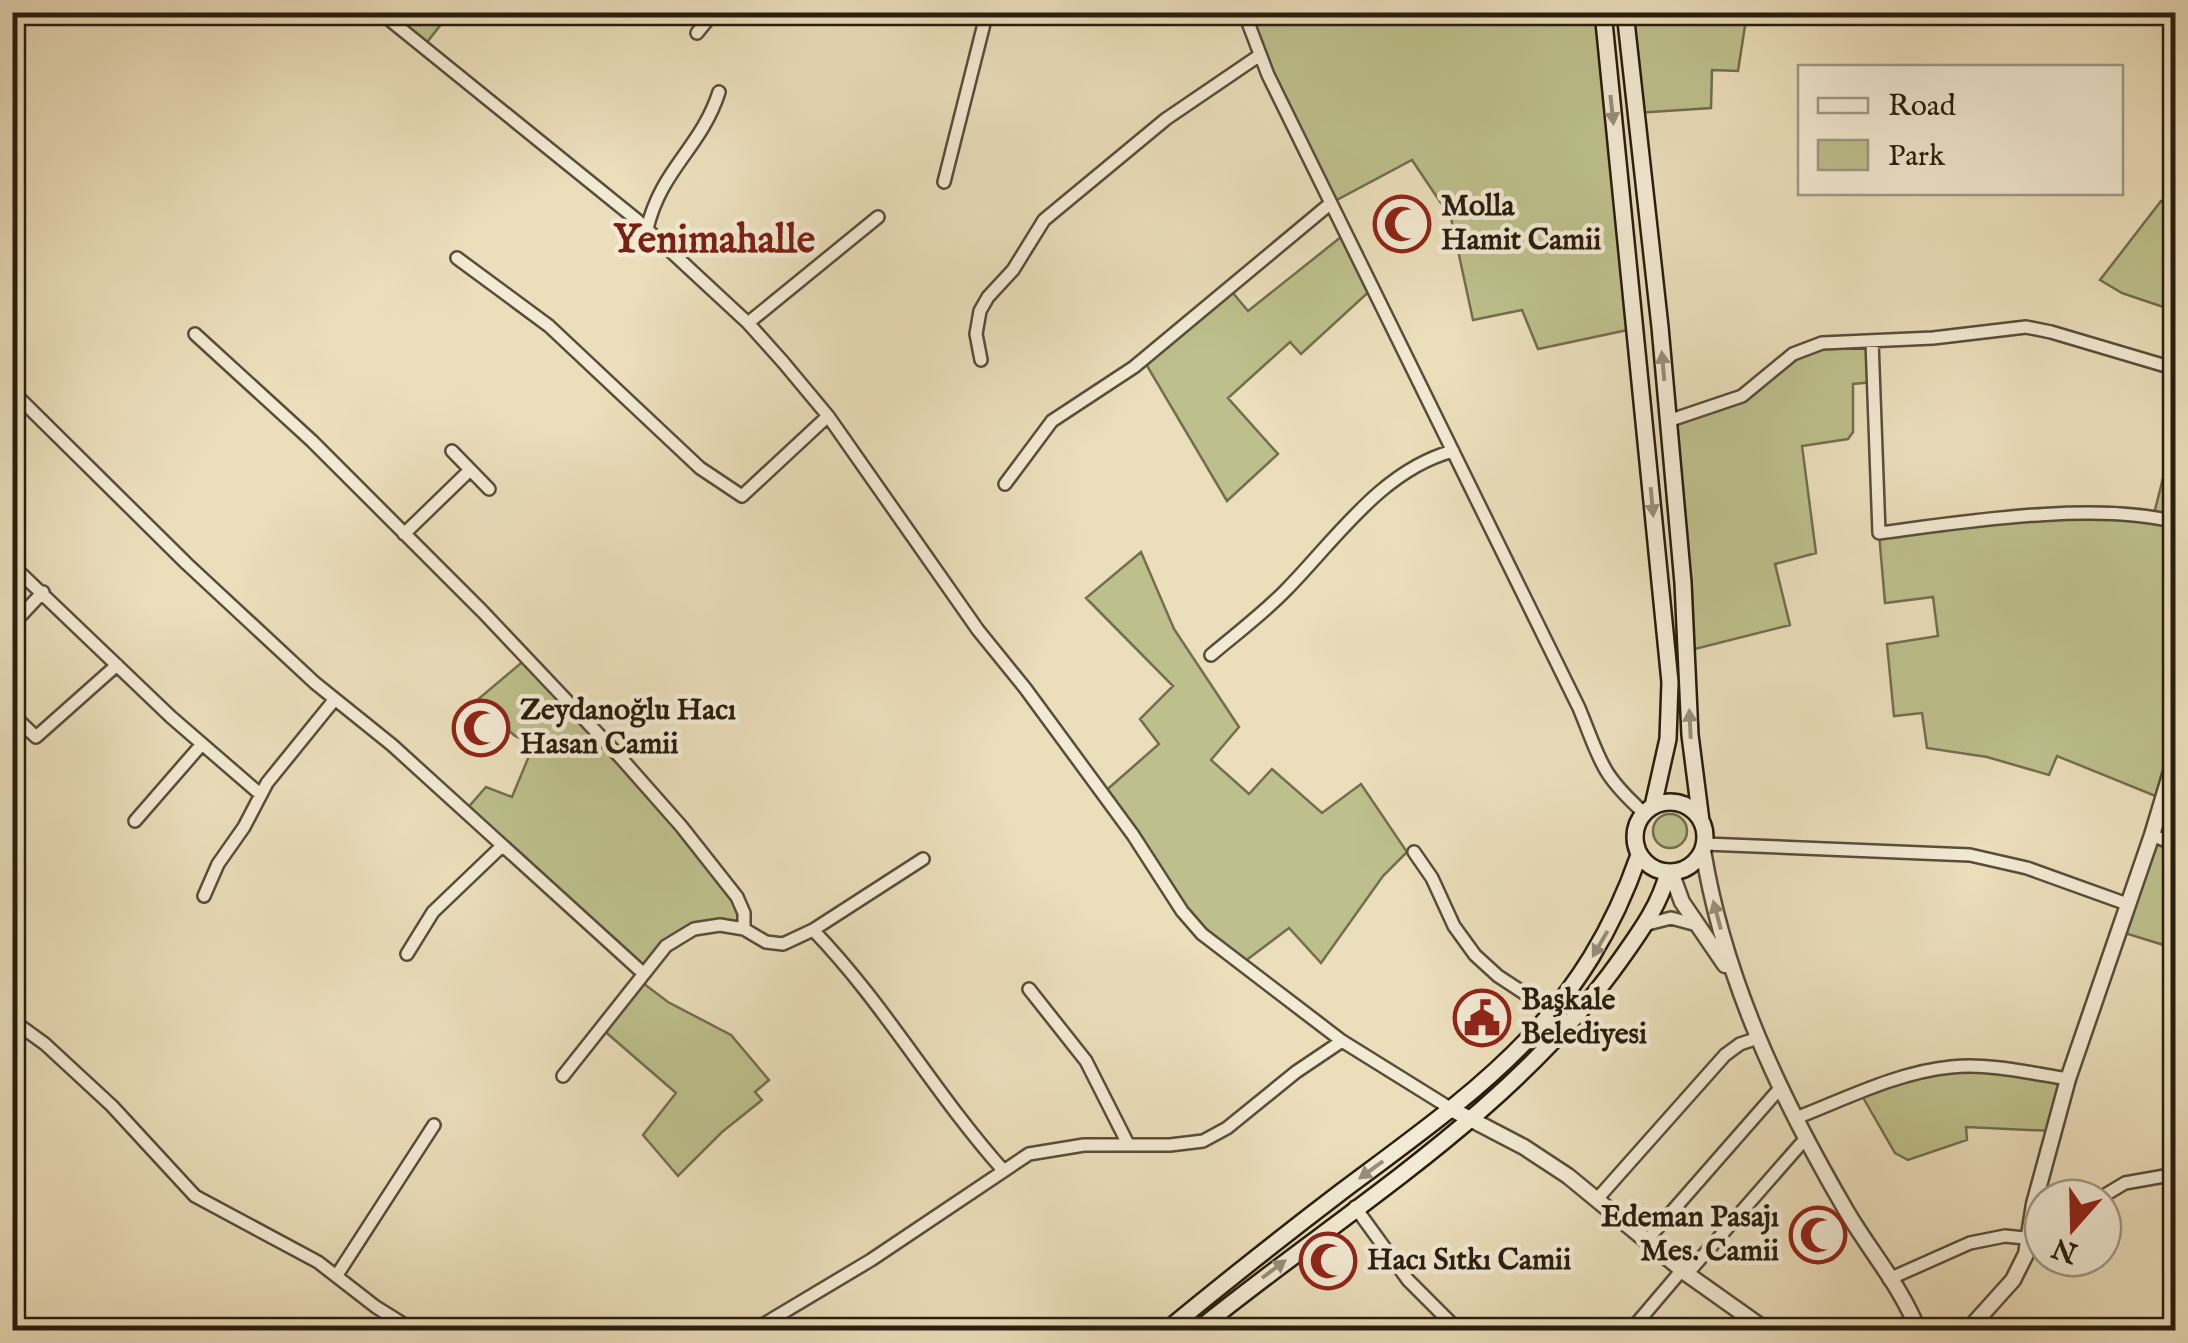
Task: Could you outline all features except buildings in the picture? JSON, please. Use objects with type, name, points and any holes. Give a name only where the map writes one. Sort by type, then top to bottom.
[{"type":"main road","points":[[1167,1330],[1453,1110],[1510,1060],[1554,1012],[1612,922],[1639,855],[1635,830],[1649,810],[1668,738],[1670,682],[1602,12]]},
{"type":"main road","points":[[1626,12],[1668,421],[1683,583],[1690,735],[1704,847],[1692,865],[1669,872],[1648,865],[1639,855]]},
{"type":"main road","points":[[1649,810],[1665,802],[1683,804],[1702,821]]},
{"type":"main road","points":[[1198,1330],[1524,1074],[1571,1024],[1644,926],[1669,872]]},
{"type":"street","points":[[380,12],[646,228],[748,323],[828,416],[978,630],[1132,835],[1182,911],[1216,945],[1342,1041],[1453,1110],[1546,1161],[1598,1198],[1684,1272],[1766,1330]]},
{"type":"street","points":[[696,32],[714,12]]},
{"type":"street","points":[[944,182],[987,12]]},
{"type":"street","points":[[1244,12],[1260,55],[1331,203],[1579,708],[1597,760],[1610,780],[1649,810]]},
{"type":"street","points":[[981,360],[976,334],[980,310],[1013,270],[1044,220],[1166,119],[1260,55]]},
{"type":"street","points":[[646,228],[662,184],[703,132],[720,92]]},
{"type":"street","points":[[1006,484],[1052,421],[1134,367],[1331,203]]},
{"type":"street","points":[[748,323],[878,217]]},
{"type":"street","points":[[457,258],[548,326],[700,468],[742,496],[828,416]]},
{"type":"street","points":[[1668,421],[1742,396],[1793,354],[1812,345],[2026,327],[2176,369]]},
{"type":"street","points":[[195,334],[312,441],[561,693],[681,826],[737,897],[744,913],[744,929]]},
{"type":"street","points":[[1872,342],[1879,533],[2040,516],[2125,516],[2176,522]]},
{"type":"street","points":[[12,391],[199,575],[335,700],[392,744],[644,974]]},
{"type":"street","points":[[452,451],[489,489]]},
{"type":"street","points":[[1211,655],[1276,600],[1341,530],[1391,484],[1424,462],[1453,451]]},
{"type":"street","points":[[404,534],[470,470]]},
{"type":"street","points":[[12,565],[260,794]]},
{"type":"street","points":[[12,625],[42,592]]},
{"type":"street","points":[[12,714],[36,737],[117,665]]},
{"type":"street","points":[[204,896],[212,875],[244,828],[260,794],[335,700]]},
{"type":"street","points":[[134,822],[202,744]]},
{"type":"street","points":[[2041,1178],[2068,1079],[2176,755]]},
{"type":"street","points":[[2152,835],[2176,845]]},
{"type":"street","points":[[407,954],[432,912],[502,846]]},
{"type":"street","points":[[1733,979],[1704,847],[1970,854],[2039,872],[2127,904]]},
{"type":"street","points":[[1414,852],[1432,878],[1454,926],[1475,955],[1571,1024]]},
{"type":"street","points":[[563,1076],[666,946],[683,934],[706,926],[744,929],[774,944],[784,944],[813,930],[923,860]]},
{"type":"street","points":[[1669,872],[1675,889],[1733,979],[1806,1138],[1918,1330]]},
{"type":"street","points":[[1644,926],[1671,918],[1700,928]]},
{"type":"street","points":[[813,930],[856,976],[1002,1170]]},
{"type":"street","points":[[1028,990],[1086,1061],[1128,1144]]},
{"type":"street","points":[[12,1020],[45,1044],[112,1106],[183,1187],[294,1248],[414,1330]]},
{"type":"street","points":[[1598,1198],[1725,1055],[1758,1038]]},
{"type":"street","points":[[754,1330],[871,1260],[1002,1170],[1040,1150],[1180,1144],[1215,1136],[1342,1041]]},
{"type":"street","points":[[1796,1118],[1916,1074],[1951,1067],[2068,1079]]},
{"type":"street","points":[[1648,1240],[1781,1087]]},
{"type":"street","points":[[337,1275],[434,1125]]},
{"type":"street","points":[[1630,1330],[1806,1138]]},
{"type":"street","points":[[2123,1184],[2176,1174]]},
{"type":"street","points":[[1355,1208],[1408,1280],[1458,1330]]},
{"type":"street","points":[[1890,1279],[1970,1243],[2005,1236],[2023,1238]]},
{"type":"street","points":[[1968,1330],[2013,1280],[2023,1261]]},
{"type":"green space","points":[[380,13],[450,13],[424,46]]},
{"type":"green space","points":[[1244,13],[1603,13],[1637,328],[1538,349],[1522,310],[1473,320],[1451,218],[1412,160],[1331,203]]},
{"type":"green space","points":[[1625,13],[1747,13],[1738,71],[1712,70],[1711,108],[1636,113]]},
{"type":"green space","points":[[2161,201],[2175,206],[2175,311],[2122,293],[2100,280]]},
{"type":"green space","points":[[1346,233],[1373,288],[1301,354],[1290,342],[1228,398],[1278,454],[1227,501],[1143,359],[1228,287],[1248,311]]},
{"type":"green space","points":[[1872,341],[1873,382],[1853,384],[1853,432],[1848,439],[1802,446],[1816,553],[1775,564],[1790,625],[1687,651],[1668,421],[1730,401],[1802,349]]},
{"type":"green space","points":[[2175,430],[2176,922],[2170,924],[2167,946],[2118,931],[2163,799],[2057,756],[2049,775],[1987,757],[1927,748],[1922,713],[1894,716],[1887,644],[1938,636],[1933,597],[1885,603],[1879,533],[2002,518],[2153,518]]},
{"type":"green space","points":[[1141,552],[1174,629],[1239,727],[1211,760],[1249,794],[1272,769],[1322,813],[1361,784],[1407,852],[1383,876],[1321,963],[1289,928],[1240,965],[1202,934],[1102,794],[1159,744],[1140,719],[1173,686],[1086,598]]},
{"type":"green space","points":[[527,658],[737,897],[744,920],[733,926],[683,934],[644,974],[465,811],[486,787],[512,797],[534,744],[515,736],[476,701]]},
{"type":"green space","points":[[1670,814],[1682,819],[1687,831],[1682,843],[1670,848],[1658,843],[1653,831],[1658,819]]},
{"type":"green space","points":[[639,980],[668,1002],[731,1035],[769,1080],[755,1092],[762,1100],[722,1132],[678,1176],[643,1135],[676,1093],[601,1028]]},
{"type":"green space","points":[[1951,1067],[2068,1079],[2053,1131],[1966,1127],[1967,1140],[1908,1160],[1895,1153],[1861,1094]]},
{"type":"place","name":"Molla Hamit Camii","points":[[1402,224]]},
{"type":"place","name":"Zeydanoğlu Hacı Hasan Camii","points":[[481,728]]},
{"type":"place","name":"Başkale Belediyesi","points":[[1482,1018]]},
{"type":"place","name":"Edeman Pasajı Mes. Camii","points":[[1818,1235]]},
{"type":"place","name":"Hacı Sıtkı Camii","points":[[1328,1261]]},
{"type":"district","name":"Yenimahalle","points":[[714,241]]}]
